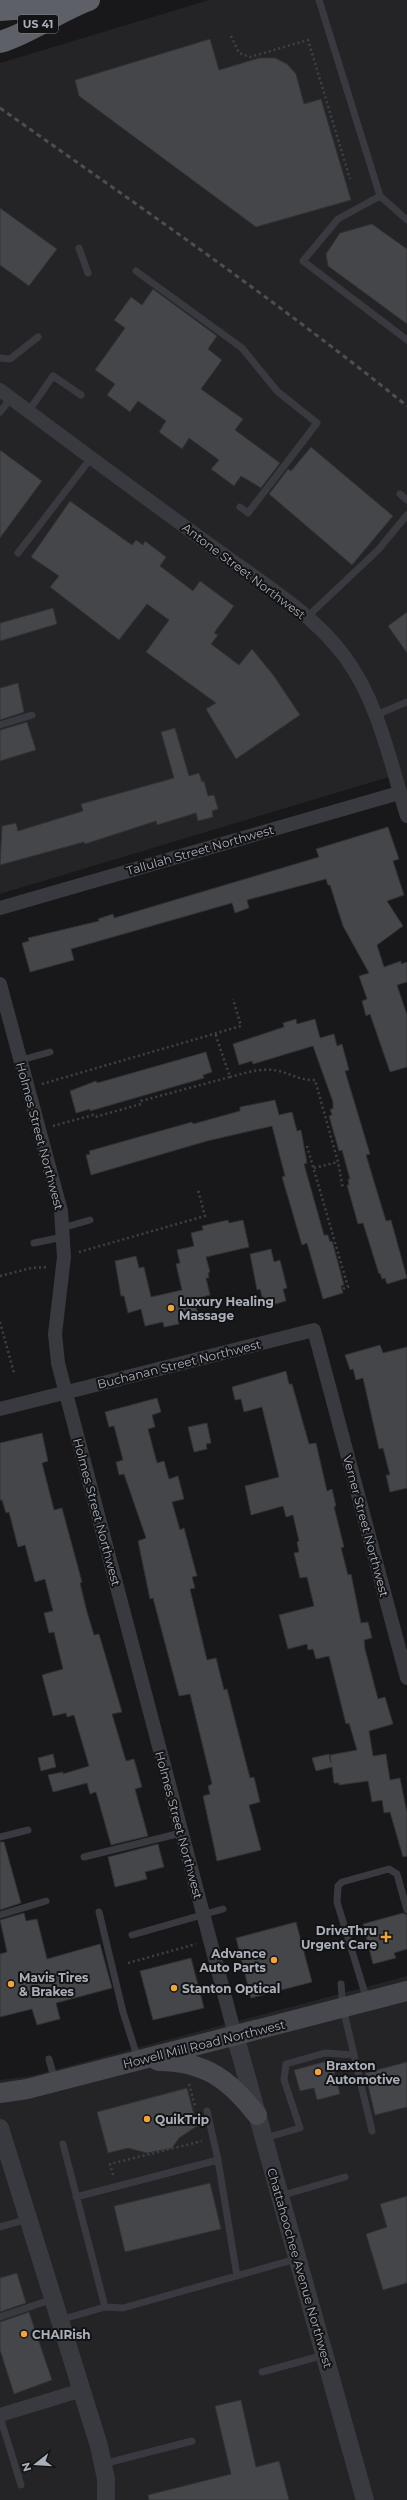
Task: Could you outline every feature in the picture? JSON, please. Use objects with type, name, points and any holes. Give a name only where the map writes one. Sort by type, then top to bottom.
[{"type":"highway","name":"US 41","points":[[0,10],[82,2]]},
{"type":"highway","name":"US 41","points":[[0,42],[12,39],[82,2]]},
{"type":"main road","name":"Howell Mill Road Northwest","points":[[0,2094],[138,2061],[407,1991]]},
{"type":"main road","points":[[138,2061],[179,2062],[213,2072],[228,2082],[257,2115]]},
{"type":"street","name":"Antone Street Northwest","points":[[5,394],[274,591],[320,630],[345,657],[376,715],[407,816]]},
{"type":"street","name":"Tallulah Street Northwest","points":[[0,908],[400,793]]},
{"type":"street","name":"Holmes Street Northwest","points":[[0,984],[61,1211],[64,1257],[55,1334],[58,1363],[235,2035]]},
{"type":"street","name":"Buchanan Street Northwest","points":[[0,1409],[314,1330],[325,1373]]},
{"type":"street","name":"Verner Street Northwest","points":[[325,1373],[407,1678]]},
{"type":"street","name":"Chattahoochee Avenue Northwest","points":[[235,2035],[365,2500]]},
{"type":"street","points":[[0,2128],[82,2390],[103,2464],[106,2500]]},
{"type":"street","points":[[0,2416],[82,2390]]},
{"type":"lane","points":[[319,0],[380,196],[407,220]]},
{"type":"lane","points":[[380,196],[338,219],[303,261],[407,340]]},
{"type":"lane","points":[[79,248],[88,273]]},
{"type":"lane","points":[[136,271],[242,348],[277,391],[317,423],[248,513],[240,507]]},
{"type":"lane","points":[[0,358],[10,359],[38,336]]},
{"type":"lane","points":[[28,412],[53,376],[81,395]]},
{"type":"lane","points":[[0,412],[5,394]]},
{"type":"lane","points":[[18,553],[91,458]]},
{"type":"lane","points":[[400,494],[407,500]]},
{"type":"lane","points":[[306,618],[378,550],[407,515]]},
{"type":"lane","points":[[376,715],[407,702]]},
{"type":"lane","points":[[0,725],[32,715]]},
{"type":"lane","points":[[21,1060],[50,1052]]},
{"type":"lane","points":[[34,1243],[90,1220]]},
{"type":"lane","points":[[0,1837],[28,1830]]},
{"type":"lane","points":[[84,1857],[181,1834]]},
{"type":"lane","points":[[368,2002],[337,1902],[338,1886],[342,1882],[389,1868],[397,1874],[407,1910]]},
{"type":"lane","points":[[0,1915],[46,1901]]},
{"type":"lane","points":[[132,1935],[223,1909]]},
{"type":"lane","points":[[99,1912],[123,2012],[138,2061]]},
{"type":"lane","points":[[341,1984],[343,2008],[372,2131]]},
{"type":"lane","points":[[264,2139],[300,2128],[284,2080],[286,2064],[325,2053],[354,2055]]},
{"type":"lane","points":[[49,2059],[55,2081]]},
{"type":"lane","points":[[207,2111],[218,2160],[236,2276]]},
{"type":"lane","points":[[63,2144],[104,2307]]},
{"type":"lane","points":[[76,2197],[218,2160]]},
{"type":"lane","points":[[279,2196],[345,2177]]},
{"type":"lane","points":[[0,2227],[28,2219]]},
{"type":"lane","points":[[60,2320],[104,2307],[123,2308],[297,2259]]},
{"type":"lane","points":[[0,2317],[54,2299]]},
{"type":"lane","points":[[262,2372],[324,2355]]},
{"type":"lane","points":[[0,2416],[21,2485]]},
{"type":"lane","points":[[103,2464],[192,2441]]},
{"type":"path","points":[[231,36],[239,53],[250,57],[308,40],[350,179]]},
{"type":"path","points":[[41,1084],[241,1026],[233,999]]},
{"type":"path","points":[[216,1034],[230,1077]]},
{"type":"path","points":[[53,1126],[108,1114],[141,1104],[141,1101],[230,1077],[265,1069],[278,1070],[308,1080],[315,1080],[338,1162],[343,1189]]},
{"type":"path","points":[[307,1146],[348,1287],[342,1288]]},
{"type":"path","points":[[314,1168],[338,1162]]},
{"type":"path","points":[[79,1252],[205,1216],[198,1190]]},
{"type":"path","points":[[0,1276],[31,1268],[49,1267]]},
{"type":"path","points":[[0,1322],[14,1373]]},
{"type":"path","points":[[128,1963],[198,1944]]},
{"type":"path","points":[[116,2187],[110,2164],[204,2140],[202,2133]]},
{"type":"shaded area","points":[[209,0],[407,0],[407,794],[399,774],[0,894],[0,63]]},
{"type":"shaded area","points":[[407,1976],[407,2500],[0,2500],[0,2080],[31,2076]]},
{"type":"building","points":[[210,39],[219,70],[259,58],[275,58],[287,64],[296,74],[304,104],[321,99],[351,200],[256,227],[79,96],[75,80]]},
{"type":"building","points":[[0,208],[57,249],[29,286],[0,265]]},
{"type":"building","points":[[372,224],[407,249],[407,324],[328,266],[326,254],[340,233]]},
{"type":"building","points":[[153,289],[217,336],[208,349],[222,360],[201,389],[243,419],[235,430],[280,463],[261,488],[241,476],[234,486],[211,469],[219,460],[189,438],[182,449],[159,432],[166,421],[138,401],[130,412],[107,395],[115,384],[95,370],[125,328],[114,320],[131,297],[142,305]]},
{"type":"building","points":[[311,447],[393,516],[352,565],[269,494],[288,469],[291,471]]},
{"type":"building","points":[[0,450],[42,481],[0,538]]},
{"type":"building","points":[[70,501],[132,545],[136,540],[143,545],[145,541],[166,557],[160,566],[193,591],[200,581],[234,606],[214,633],[218,635],[211,644],[239,665],[252,649],[274,676],[300,715],[236,759],[206,709],[216,703],[146,652],[169,620],[147,604],[119,640],[50,587],[59,576],[31,557]]},
{"type":"building","points":[[53,608],[57,624],[0,641],[0,623]]},
{"type":"building","points":[[407,612],[407,653],[388,626]]},
{"type":"building","points":[[18,683],[24,712],[0,720],[0,688]]},
{"type":"building","points":[[27,722],[36,750],[0,761],[0,730]]},
{"type":"building","points":[[175,728],[189,776],[199,773],[202,782],[204,781],[208,796],[214,795],[218,809],[212,811],[213,817],[198,821],[196,813],[157,825],[156,821],[85,844],[84,842],[0,865],[2,826],[16,823],[18,831],[83,811],[81,804],[174,778],[161,732]]},
{"type":"building","points":[[388,827],[399,859],[393,861],[404,895],[387,901],[403,926],[377,945],[384,967],[401,961],[401,964],[407,962],[407,982],[397,985],[407,1015],[407,1067],[390,1072],[370,1014],[366,1016],[362,1001],[367,999],[359,976],[369,973],[343,926],[330,885],[328,885],[326,879],[247,900],[249,908],[235,913],[232,903],[71,949],[74,960],[30,972],[22,943],[29,941],[28,938],[99,921],[98,919],[113,914],[114,918],[319,857],[316,849]]},
{"type":"building","points":[[296,1019],[297,1024],[315,1019],[320,1038],[334,1034],[337,1046],[342,1044],[349,1070],[345,1071],[370,1154],[366,1155],[386,1221],[391,1220],[407,1278],[387,1284],[385,1278],[382,1279],[380,1273],[379,1274],[363,1223],[358,1224],[347,1185],[349,1185],[348,1179],[350,1179],[342,1150],[339,1151],[329,1116],[332,1115],[330,1109],[333,1109],[333,1102],[313,1046],[253,1064],[252,1061],[239,1065],[233,1044],[284,1027],[283,1023]]},
{"type":"building","points":[[206,1052],[212,1072],[203,1075],[204,1078],[90,1111],[90,1109],[76,1113],[70,1091],[96,1081],[97,1083]]},
{"type":"building","points":[[275,1100],[279,1115],[292,1112],[297,1131],[301,1130],[307,1163],[304,1164],[324,1235],[328,1235],[330,1242],[332,1241],[344,1285],[341,1286],[343,1293],[323,1299],[307,1243],[302,1245],[282,1177],[285,1176],[272,1126],[207,1141],[91,1175],[86,1155],[90,1154],[89,1151],[192,1122],[193,1124],[240,1111],[240,1107]]},
{"type":"building","points":[[228,1220],[229,1223],[243,1220],[249,1247],[206,1257],[210,1272],[208,1273],[209,1278],[206,1278],[210,1295],[194,1299],[198,1314],[178,1318],[179,1324],[164,1327],[163,1322],[145,1326],[141,1309],[128,1313],[124,1296],[121,1296],[115,1261],[136,1256],[139,1268],[144,1267],[151,1297],[182,1290],[176,1264],[180,1263],[177,1250],[194,1246],[191,1233],[203,1230],[202,1226]]},
{"type":"building","points":[[271,1249],[274,1262],[280,1260],[287,1288],[283,1289],[286,1301],[265,1307],[260,1289],[257,1290],[250,1254]]},
{"type":"building","points":[[380,1345],[383,1353],[407,1347],[407,1488],[390,1492],[386,1475],[390,1475],[383,1448],[379,1449],[363,1378],[356,1380],[353,1369],[350,1370],[345,1355]]},
{"type":"building","points":[[286,1371],[289,1384],[292,1384],[309,1444],[316,1443],[327,1491],[332,1489],[336,1506],[334,1507],[344,1547],[341,1548],[348,1575],[351,1574],[361,1623],[368,1622],[372,1638],[364,1640],[365,1649],[378,1699],[385,1697],[393,1724],[369,1731],[373,1756],[386,1754],[390,1780],[400,1778],[407,1813],[407,1856],[403,1857],[390,1812],[384,1813],[382,1800],[372,1802],[368,1781],[339,1785],[339,1783],[334,1783],[332,1767],[316,1771],[312,1758],[329,1754],[331,1763],[330,1755],[357,1750],[349,1723],[346,1724],[329,1656],[316,1659],[313,1649],[308,1650],[307,1644],[288,1649],[279,1615],[314,1606],[307,1577],[300,1578],[294,1553],[299,1552],[297,1542],[299,1541],[293,1515],[286,1517],[283,1506],[251,1515],[245,1486],[279,1477],[262,1407],[244,1412],[241,1399],[235,1400],[232,1387]]},
{"type":"building","points":[[157,1398],[161,1412],[152,1415],[155,1427],[148,1429],[157,1463],[164,1461],[169,1479],[178,1476],[184,1499],[172,1502],[180,1530],[184,1528],[197,1576],[192,1577],[195,1588],[190,1589],[207,1660],[216,1658],[224,1690],[227,1689],[250,1778],[254,1777],[260,1802],[249,1805],[261,1850],[217,1861],[203,1796],[210,1794],[208,1786],[212,1784],[190,1694],[179,1696],[153,1598],[150,1599],[138,1541],[146,1538],[124,1474],[119,1475],[116,1462],[123,1460],[114,1426],[109,1427],[105,1412]]},
{"type":"building","points":[[207,1423],[211,1443],[206,1444],[207,1449],[194,1452],[188,1427]]},
{"type":"building","points":[[42,1433],[48,1461],[42,1463],[54,1510],[62,1508],[82,1582],[80,1583],[87,1612],[94,1635],[99,1634],[122,1712],[112,1714],[126,1761],[134,1759],[142,1787],[135,1789],[148,1836],[111,1845],[96,1792],[90,1794],[87,1783],[53,1792],[48,1775],[63,1772],[63,1774],[89,1766],[74,1715],[67,1717],[66,1713],[53,1716],[42,1675],[63,1669],[54,1632],[49,1633],[44,1613],[53,1611],[45,1579],[35,1582],[25,1545],[18,1547],[9,1512],[6,1513],[2,1500],[0,1500],[0,1443]]},
{"type":"building","points":[[53,1754],[56,1767],[41,1771],[38,1758]]},
{"type":"building","points":[[0,1842],[4,1842],[21,1903],[0,1910]]},
{"type":"building","points":[[158,1844],[164,1867],[145,1872],[147,1879],[115,1887],[108,1857]]},
{"type":"building","points":[[24,1913],[26,1921],[37,1919],[47,1959],[100,1944],[112,1988],[56,2003],[60,2019],[37,2025],[32,2009],[0,2017],[0,1954],[7,1952],[0,1920]]},
{"type":"building","name":"DriveThru Urgent Care","points":[[403,1913],[407,1915],[407,1949],[394,1953],[396,1958],[373,1964],[363,1924]]},
{"type":"building","name":"Advance Auto Parts","points":[[296,1922],[312,1982],[251,1998],[236,1938]]},
{"type":"building","points":[[191,1958],[204,2008],[153,2020],[140,1971]]},
{"type":"building","points":[[331,2060],[340,2094],[317,2100],[314,2088],[300,2091],[294,2070]]},
{"type":"building","points":[[407,2062],[407,2107],[375,2115],[365,2073]]},
{"type":"building","name":"QuikTrip","points":[[187,2088],[197,2126],[179,2138],[172,2148],[147,2153],[128,2148],[108,2153],[97,2112]]},
{"type":"building","points":[[210,2183],[221,2229],[125,2252],[114,2206]]},
{"type":"building","points":[[407,2196],[407,2283],[383,2290],[366,2234],[387,2227],[380,2204]]},
{"type":"building","points":[[17,2273],[26,2303],[0,2312],[0,2278]]},
{"type":"building","points":[[29,2312],[52,2380],[14,2394],[0,2350],[0,2322]]},
{"type":"building","points":[[241,2400],[256,2467],[279,2461],[289,2500],[149,2500],[148,2495],[231,2474],[215,2406]]},
{"type":"railway","points":[[0,108],[257,291],[407,406]]},
{"type":"place","name":"Luxury Healing Massage","points":[[171,1308]]},
{"type":"place","name":"DriveThru Urgent Care","points":[[386,1937]]},
{"type":"place","name":"Advance Auto Parts","points":[[274,1960]]},
{"type":"place","name":"Mavis Tires & Brakes","points":[[11,1984]]},
{"type":"place","name":"Stanton Optical","points":[[174,1988]]},
{"type":"place","name":"Braxton Automotive","points":[[318,2072]]},
{"type":"place","name":"QuikTrip","points":[[147,2119]]},
{"type":"place","name":"CHAIRish","points":[[24,2334]]}]
